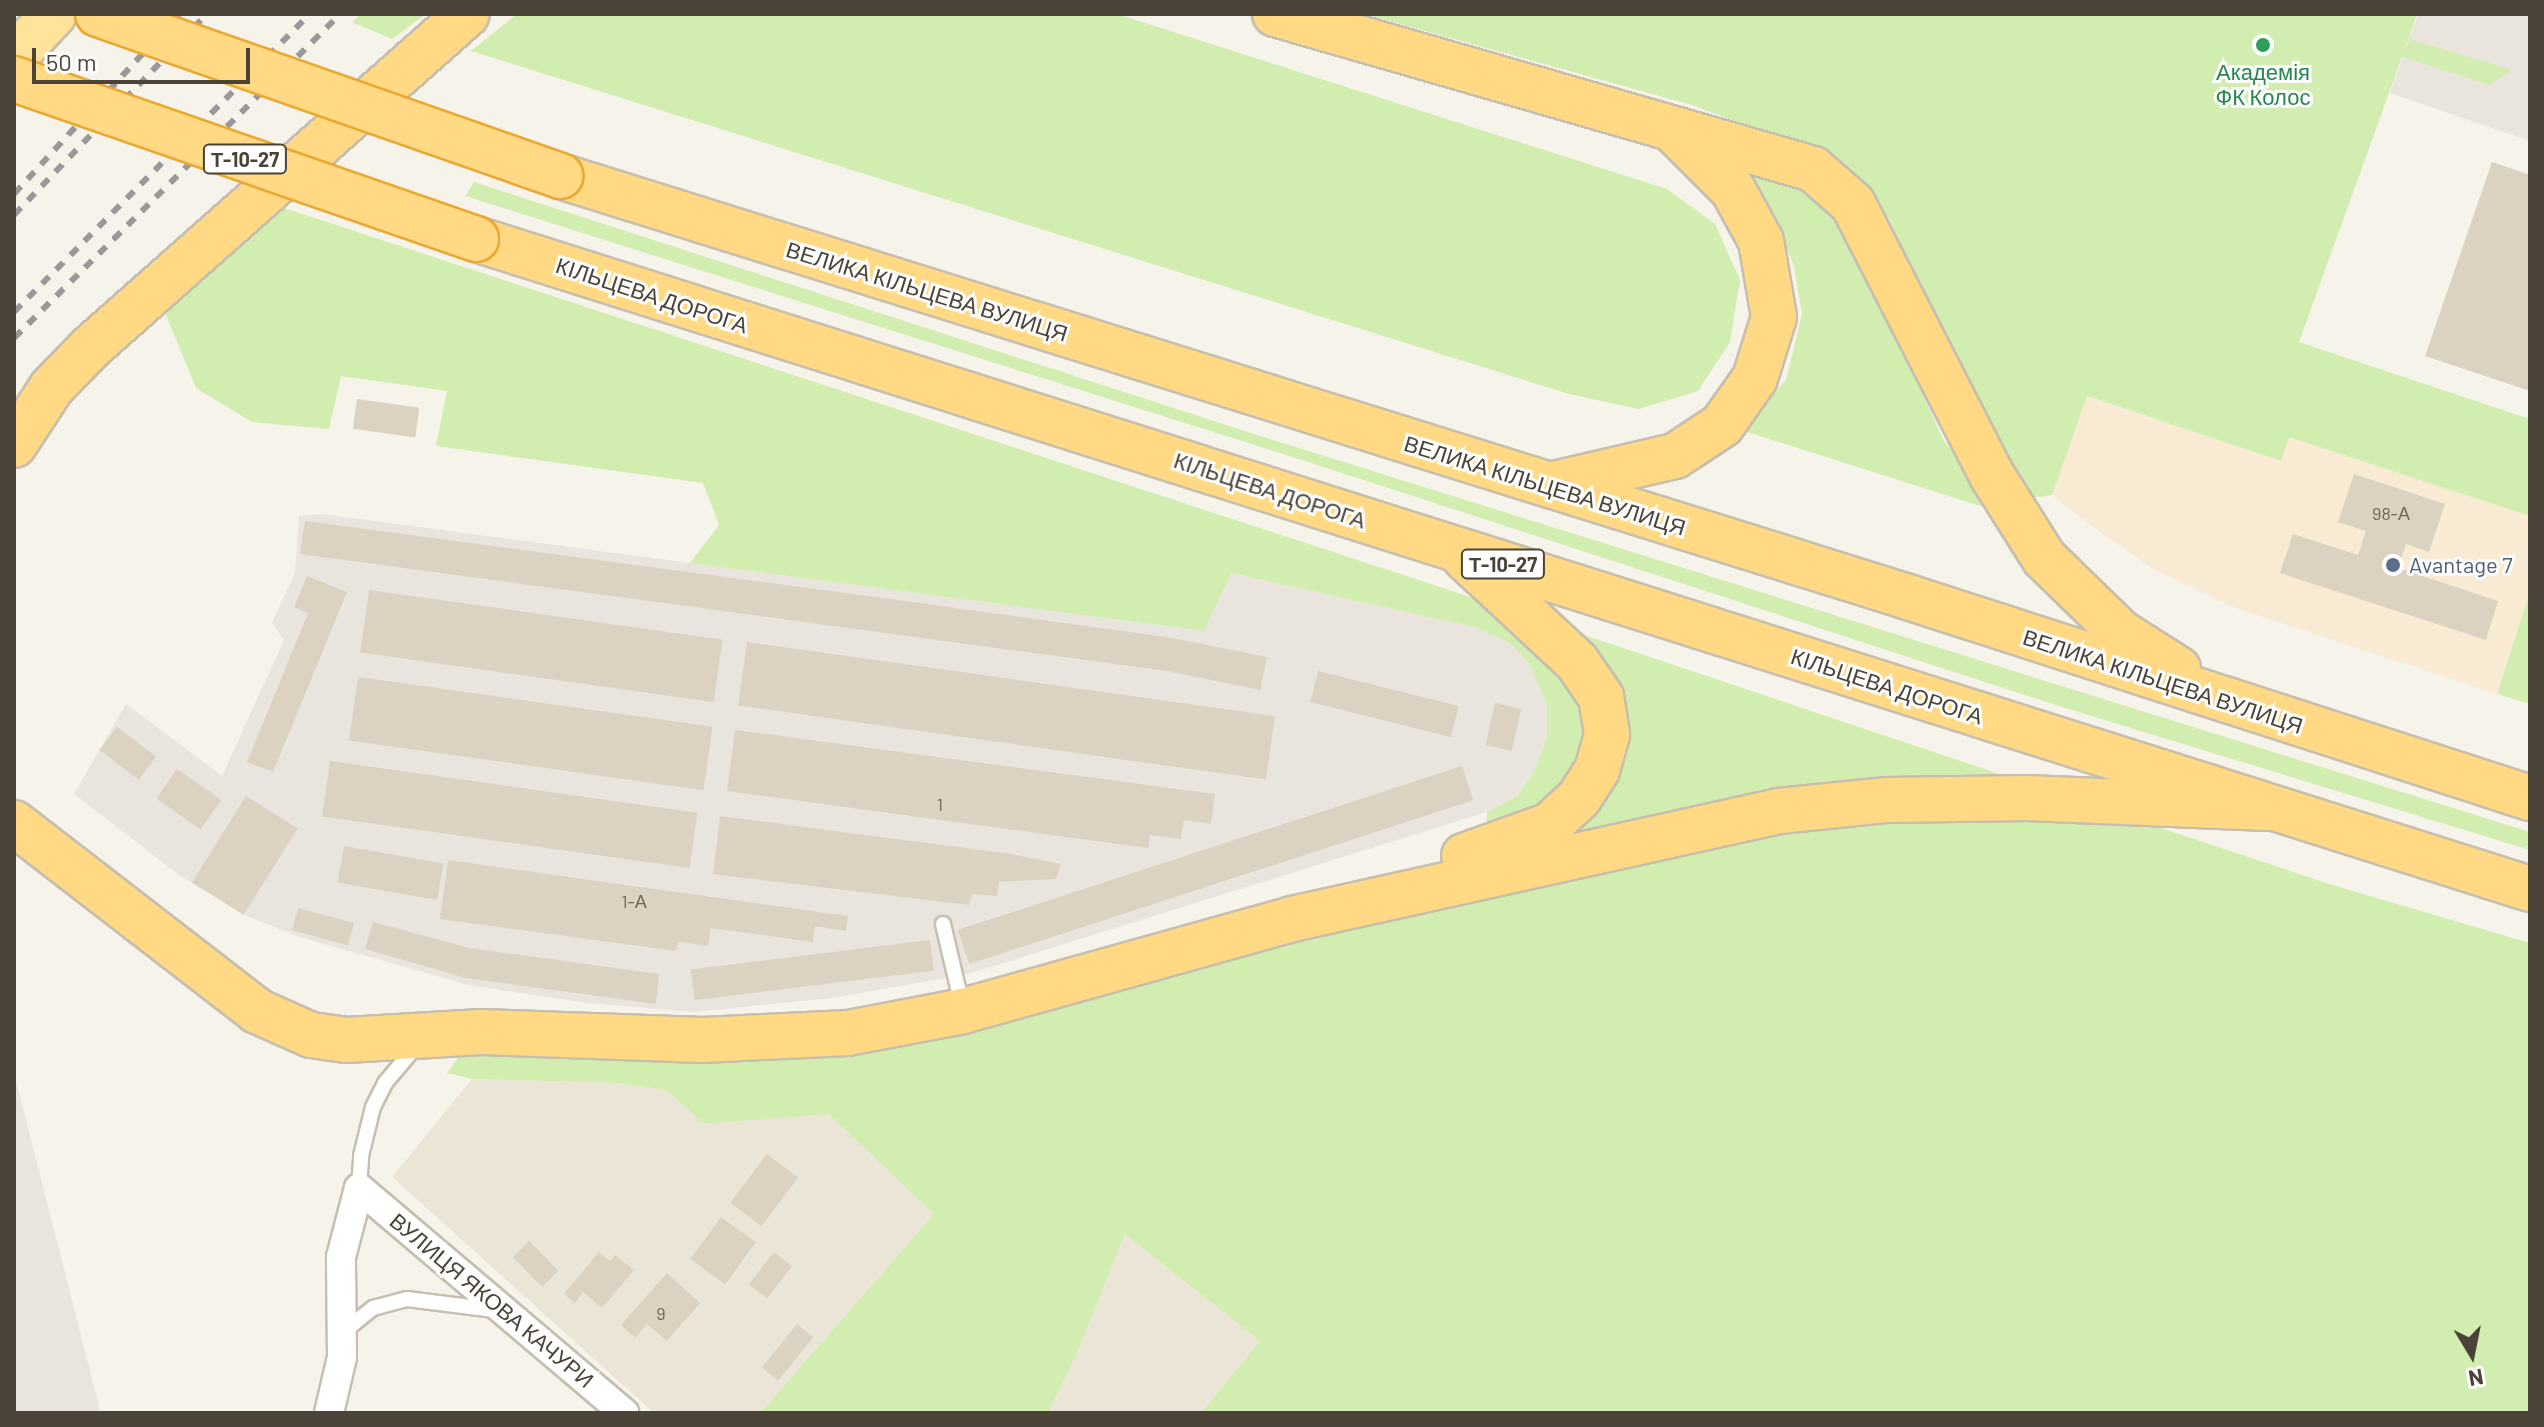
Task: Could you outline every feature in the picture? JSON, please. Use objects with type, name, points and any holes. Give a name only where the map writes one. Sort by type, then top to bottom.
[{"type":"highway","name":"ВЕЛИКА КІЛЬЦЕВА ВУЛИЦЯ","points":[[98,14],[560,176],[1905,596],[2530,798]]},
{"type":"highway","points":[[14,445],[52,387],[91,347],[467,14]]},
{"type":"highway","points":[[1275,14],[1813,169],[1853,204],[1993,477],[2044,558],[2120,632],[2230,703]]},
{"type":"highway","name":"КІЛЬЦЕВА ДОРОГА","points":[[14,79],[476,239],[2530,889]]},
{"type":"highway","points":[[1548,486],[1675,456],[1722,425],[1755,378],[1774,317],[1761,241],[1733,190],[1670,127]]},
{"type":"highway","points":[[1292,919],[1550,825],[1579,798],[1597,770],[1607,734],[1601,697],[1577,662],[1455,548]]},
{"type":"highway","points":[[14,823],[257,1011],[311,1035],[346,1040],[426,1034],[512,1033],[703,1040],[848,1033],[963,1011],[1292,919],[1779,811],[1827,805],[2028,798],[2267,808]]},
{"type":"main road","points":[[14,57],[54,14]]},
{"type":"street","name":"ВУЛИЦЯ ЯКОВА КАЧУРИ","points":[[359,1188],[624,1413]]},
{"type":"street","points":[[329,1413],[342,1357],[341,1257],[359,1188]]},
{"type":"lane","points":[[943,924],[963,1011]]},
{"type":"lane","points":[[359,1188],[361,1156],[373,1107],[385,1083],[426,1034]]},
{"type":"lane","points":[[342,1333],[373,1308],[407,1299],[506,1312]]},
{"type":"shaded area","points":[[2418,14],[2530,14],[2530,141],[2390,93]]},
{"type":"shaded area","points":[[2086,396],[2280,461],[2289,437],[2530,516],[2530,592],[2497,694],[2233,607],[2152,568],[2086,522],[2052,495]]},
{"type":"shaded area","points":[[322,514],[1203,631],[1230,573],[1478,628],[1510,643],[1531,666],[1547,706],[1547,738],[1534,771],[1516,796],[1487,812],[968,974],[832,998],[693,1012],[588,1003],[469,985],[300,937],[244,915],[178,874],[74,794],[126,704],[222,776],[284,640],[272,623],[295,573],[299,516]]},
{"type":"shaded area","points":[[14,1073],[100,1410],[88,1413],[14,1413]]},
{"type":"shaded area","points":[[472,1079],[617,1083],[666,1090],[704,1124],[829,1113],[934,1214],[760,1413],[654,1413],[392,1177]]},
{"type":"shaded area","points":[[1125,1234],[1260,1341],[1201,1413],[1048,1413],[1078,1351]]},
{"type":"green space","points":[[361,14],[426,14],[392,39],[352,22]]},
{"type":"green space","points":[[517,14],[1117,14],[1667,189],[1715,224],[1740,280],[1730,342],[1698,391],[1639,409],[1569,394],[471,51]]},
{"type":"green space","points":[[1364,14],[2417,14],[2405,50],[2410,39],[2512,70],[2490,85],[2402,57],[2299,342],[2530,419],[2530,516],[2289,437],[2281,461],[2087,396],[2052,495],[2030,498],[1987,426],[1889,219],[1828,156],[1692,105]]},
{"type":"green space","points":[[1743,174],[1812,194],[1853,242],[1944,441],[1999,512],[1741,430],[1786,380],[1802,314],[1794,266],[1770,207]]},
{"type":"green space","points":[[474,182],[1254,434],[2530,832],[2530,850],[2062,707],[1296,458],[465,196]]},
{"type":"green space","points":[[272,204],[1455,592],[2329,884],[2530,943],[2530,1413],[1201,1413],[1260,1341],[1125,1234],[1078,1351],[1048,1413],[760,1413],[934,1214],[829,1114],[704,1124],[666,1090],[617,1083],[472,1079],[447,1073],[463,1051],[1058,1006],[1293,931],[1486,849],[1487,812],[1517,796],[1534,771],[1547,738],[1547,706],[1531,666],[1510,643],[1478,628],[1231,573],[1204,631],[690,563],[719,525],[703,483],[436,446],[447,391],[341,376],[329,429],[252,422],[196,388],[162,305]]},
{"type":"green space","points":[[2530,592],[2530,704],[2497,694]]},
{"type":"building","points":[[2492,162],[2530,175],[2530,391],[2425,356]]},
{"type":"building","points":[[357,399],[419,408],[415,437],[353,429]]},
{"type":"building","points":[[2354,474],[2445,504],[2429,552],[2406,544],[2398,568],[2498,601],[2486,640],[2280,573],[2293,534],[2358,555],[2366,531],[2338,522]]},
{"type":"building","points":[[305,521],[1172,638],[1267,657],[1260,690],[1167,671],[300,554]]},
{"type":"building","points":[[307,576],[347,592],[273,772],[247,762],[308,613],[294,607]]},
{"type":"building","points":[[369,590],[723,640],[714,702],[360,652]]},
{"type":"building","points":[[747,642],[1275,716],[1266,780],[738,705]]},
{"type":"building","points":[[1318,671],[1459,706],[1451,737],[1310,702]]},
{"type":"building","points":[[358,677],[713,727],[704,790],[349,740]]},
{"type":"building","points":[[1495,703],[1521,709],[1512,751],[1485,745]]},
{"type":"building","points":[[117,727],[156,756],[139,780],[100,750]]},
{"type":"building","points":[[735,730],[1215,794],[1211,824],[1184,820],[1181,839],[1150,835],[1148,848],[727,791]]},
{"type":"building","points":[[330,761],[697,813],[690,868],[322,816]]},
{"type":"building","points":[[1462,766],[1473,800],[969,964],[958,930]]},
{"type":"building","points":[[177,769],[221,800],[201,829],[156,798]]},
{"type":"building","points":[[246,796],[298,828],[244,915],[192,883]]},
{"type":"building","points":[[720,816],[1011,854],[1061,864],[1056,879],[999,882],[997,896],[972,894],[969,905],[713,874]]},
{"type":"building","points":[[344,846],[443,864],[437,900],[338,882]]},
{"type":"building","points":[[448,860],[848,916],[846,931],[815,926],[813,942],[711,928],[708,946],[678,942],[676,951],[440,919]]},
{"type":"building","points":[[298,908],[354,923],[348,945],[292,930]]},
{"type":"building","points":[[373,922],[469,948],[659,974],[656,1004],[466,978],[365,949]]},
{"type":"building","points":[[930,940],[934,971],[695,1000],[691,969]]},
{"type":"building","points":[[767,1154],[798,1177],[761,1226],[730,1203]]},
{"type":"building","points":[[721,1217],[756,1242],[725,1284],[690,1259]]},
{"type":"building","points":[[529,1241],[559,1271],[542,1287],[513,1257]]},
{"type":"building","points":[[599,1252],[610,1261],[615,1255],[634,1270],[602,1308],[583,1292],[575,1303],[564,1294]]},
{"type":"building","points":[[774,1252],[792,1266],[767,1298],[749,1284]]},
{"type":"building","points":[[667,1273],[700,1303],[667,1341],[647,1324],[635,1338],[621,1325]]},
{"type":"building","points":[[797,1324],[813,1337],[778,1381],[762,1368]]},
{"type":"railway","points":[[14,194],[179,14]]},
{"type":"railway","points":[[14,215],[207,14]]},
{"type":"railway","points":[[14,312],[310,14]]},
{"type":"railway","points":[[14,338],[340,14]]},
{"type":"place","name":"Академія ФК Колос","points":[[2263,45]]},
{"type":"place","name":"Avantage 7","points":[[2393,565]]}]
